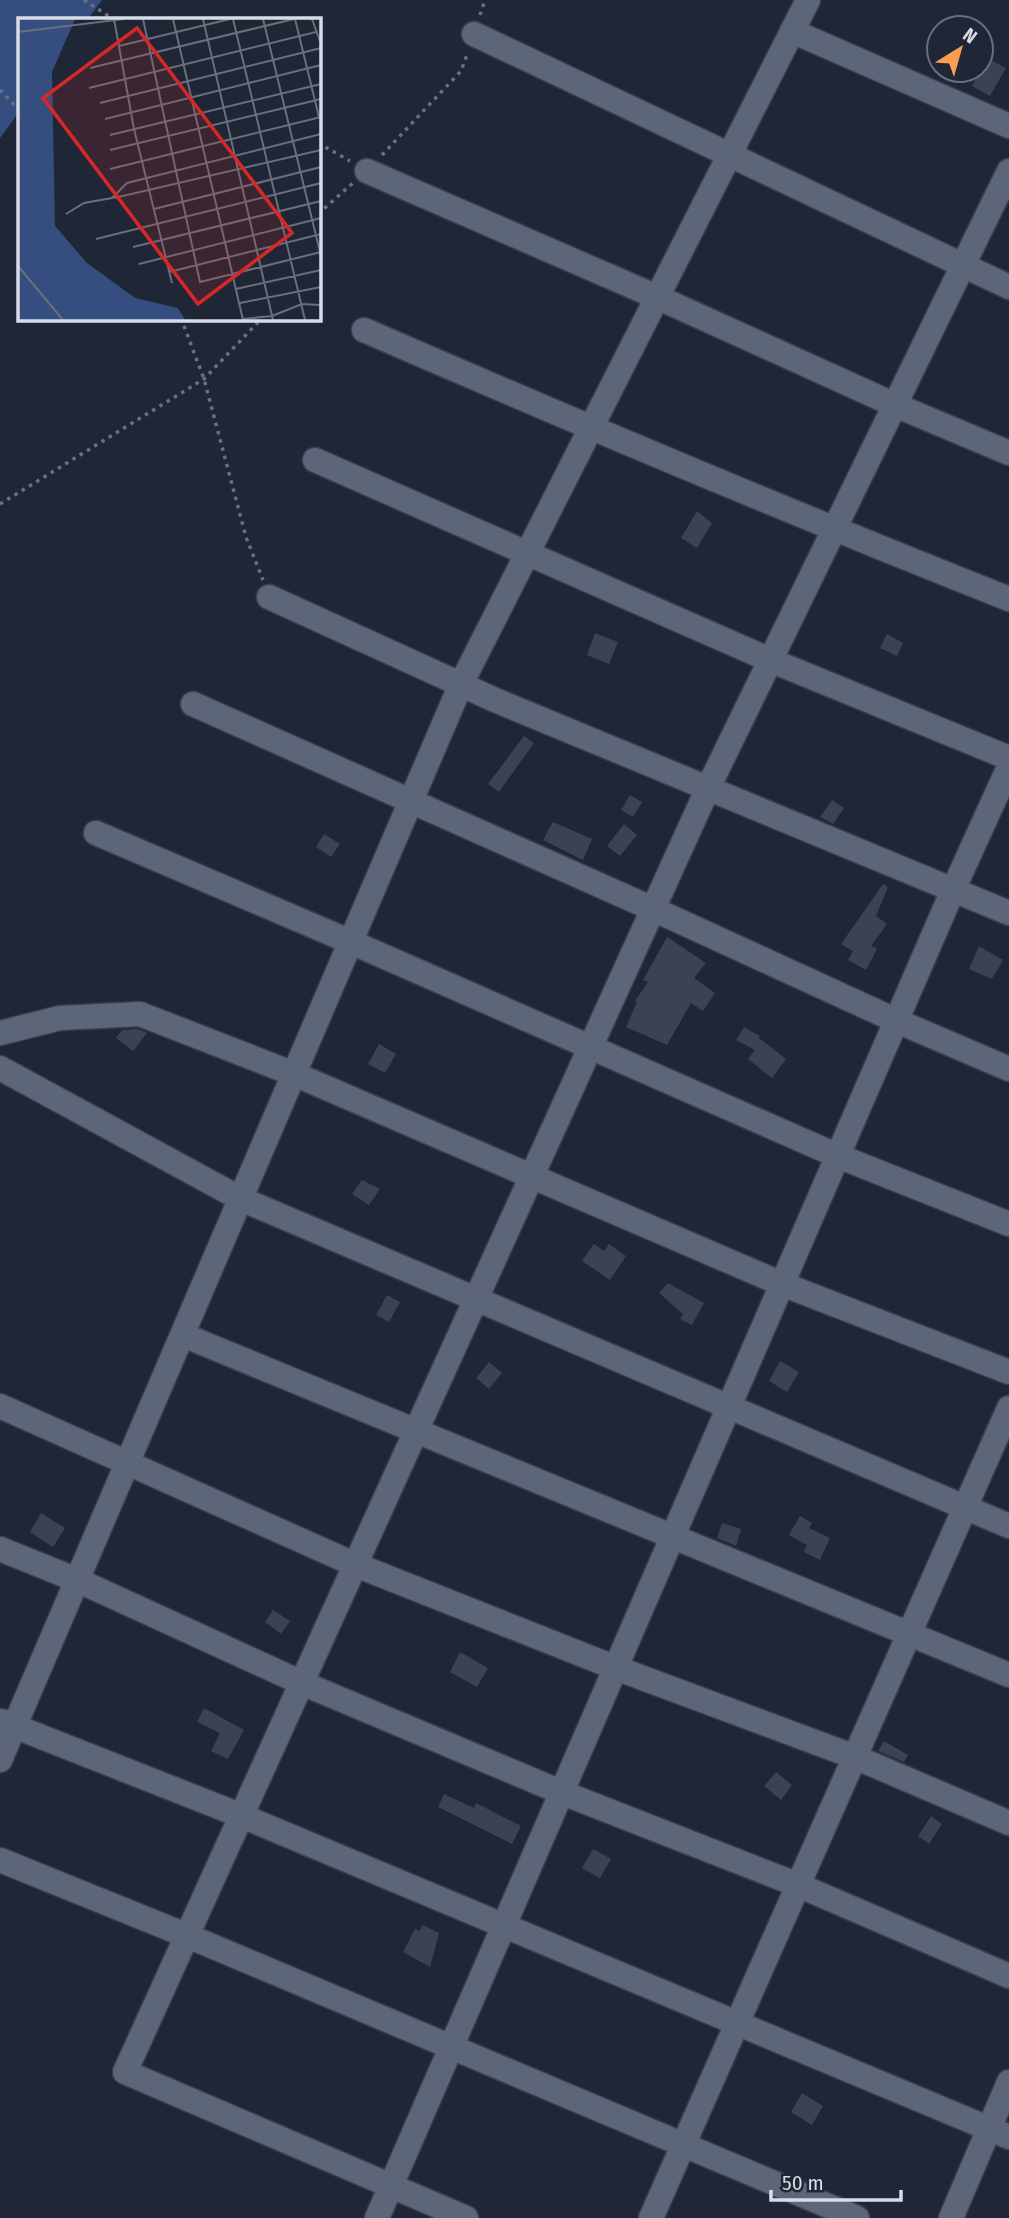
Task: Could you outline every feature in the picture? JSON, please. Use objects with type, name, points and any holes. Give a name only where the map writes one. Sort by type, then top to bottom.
[{"type":"street","points":[[0,1760],[7,1724],[77,1580],[461,684],[808,0]]},
{"type":"street","points":[[792,31],[1009,126]]},
{"type":"street","points":[[474,34],[1009,287]]},
{"type":"street","points":[[366,171],[1009,453]]},
{"type":"street","points":[[466,2218],[125,2072],[708,788],[1009,171]]},
{"type":"street","points":[[364,330],[834,530],[1009,599]]},
{"type":"street","points":[[315,460],[771,660],[1009,758]]},
{"type":"street","points":[[269,597],[461,684],[1009,914]]},
{"type":"street","points":[[192,704],[1009,1069]]},
{"type":"street","points":[[377,2218],[953,890],[1009,767]]},
{"type":"street","points":[[96,833],[591,1046],[838,1156],[1009,1224]]},
{"type":"street","points":[[0,1033],[60,1018],[139,1014],[294,1074],[782,1284],[1009,1372]]},
{"type":"street","points":[[0,1068],[241,1199],[1009,1526]]},
{"type":"street","points":[[183,1335],[418,1429],[672,1538],[1009,1675]]},
{"type":"street","points":[[0,1406],[356,1565],[616,1668],[855,1758],[1009,1823]]},
{"type":"street","points":[[651,2218],[1009,1408]]},
{"type":"street","points":[[0,1549],[77,1580],[302,1683],[563,1793],[798,1885],[1009,1976]]},
{"type":"street","points":[[7,1724],[242,1816],[999,2133]]},
{"type":"street","points":[[0,1860],[188,1936],[857,2218]]},
{"type":"street","points":[[951,2218],[999,2133],[1009,2082]]},
{"type":"path","points":[[84,0],[111,18]]},
{"type":"path","points":[[320,212],[366,171],[461,71],[485,0]]},
{"type":"path","points":[[0,90],[18,109]]},
{"type":"path","points":[[320,144],[366,171]]},
{"type":"path","points":[[182,320],[204,379],[246,537],[269,597]]},
{"type":"path","points":[[0,504],[204,379],[260,320]]},
{"type":"shaded area","points":[[0,0],[102,0],[89,18],[18,18],[18,113],[0,138]]},
{"type":"building","points":[[995,62],[1006,68],[990,96],[972,86],[995,84]]},
{"type":"building","points":[[697,511],[712,523],[697,548],[681,538]]},
{"type":"building","points":[[595,633],[618,642],[609,664],[587,655]]},
{"type":"building","points":[[887,634],[903,643],[897,656],[880,648]]},
{"type":"building","points":[[524,736],[534,743],[499,792],[488,784]]},
{"type":"building","points":[[630,795],[642,802],[633,817],[621,810]]},
{"type":"building","points":[[832,800],[844,808],[833,824],[820,817]]},
{"type":"building","points":[[553,822],[592,839],[583,860],[543,840]]},
{"type":"building","points":[[624,824],[637,835],[620,856],[607,846]]},
{"type":"building","points":[[324,834],[340,844],[331,857],[316,847]]},
{"type":"building","points":[[883,884],[888,887],[876,916],[887,924],[871,946],[877,949],[866,970],[848,960],[853,951],[841,944]]},
{"type":"building","points":[[667,937],[706,963],[694,978],[715,993],[703,1011],[691,1003],[667,1045],[626,1027],[637,1002],[635,1001],[648,982],[643,980]]},
{"type":"building","points":[[979,946],[1003,960],[992,979],[969,969]]},
{"type":"building","points":[[744,1027],[760,1036],[759,1038],[786,1059],[772,1078],[748,1059],[755,1050],[736,1040]]},
{"type":"building","points":[[138,1029],[147,1033],[133,1051],[116,1038],[122,1030]]},
{"type":"building","points":[[379,1044],[396,1054],[385,1073],[368,1064]]},
{"type":"building","points":[[362,1180],[380,1189],[369,1205],[352,1194]]},
{"type":"building","points":[[594,1244],[604,1251],[609,1244],[626,1256],[610,1280],[582,1261]]},
{"type":"building","points":[[668,1283],[704,1303],[692,1325],[680,1319],[683,1314],[659,1293]]},
{"type":"building","points":[[387,1295],[400,1302],[389,1322],[376,1315]]},
{"type":"building","points":[[780,1361],[799,1372],[787,1392],[769,1381]]},
{"type":"building","points":[[489,1362],[502,1373],[489,1389],[476,1378]]},
{"type":"building","points":[[41,1513],[65,1528],[53,1547],[30,1532]]},
{"type":"building","points":[[800,1516],[812,1523],[809,1528],[830,1538],[820,1560],[804,1552],[807,1545],[789,1535]]},
{"type":"building","points":[[722,1523],[741,1529],[736,1546],[717,1538]]},
{"type":"building","points":[[273,1610],[290,1621],[281,1634],[265,1622]]},
{"type":"building","points":[[460,1652],[488,1668],[477,1687],[450,1672]]},
{"type":"building","points":[[204,1708],[244,1730],[228,1759],[211,1751],[220,1733],[197,1722]]},
{"type":"building","points":[[884,1741],[908,1755],[904,1762],[878,1751]]},
{"type":"building","points":[[776,1772],[792,1785],[781,1800],[764,1786]]},
{"type":"building","points":[[444,1794],[474,1808],[476,1803],[521,1826],[512,1844],[438,1807]]},
{"type":"building","points":[[931,1816],[942,1824],[929,1844],[918,1836]]},
{"type":"building","points":[[593,1849],[611,1859],[600,1878],[582,1868]]},
{"type":"building","points":[[423,1925],[439,1933],[430,1967],[403,1952],[415,1929],[419,1931]]},
{"type":"building","points":[[802,2093],[823,2106],[812,2125],[791,2112]]}]
